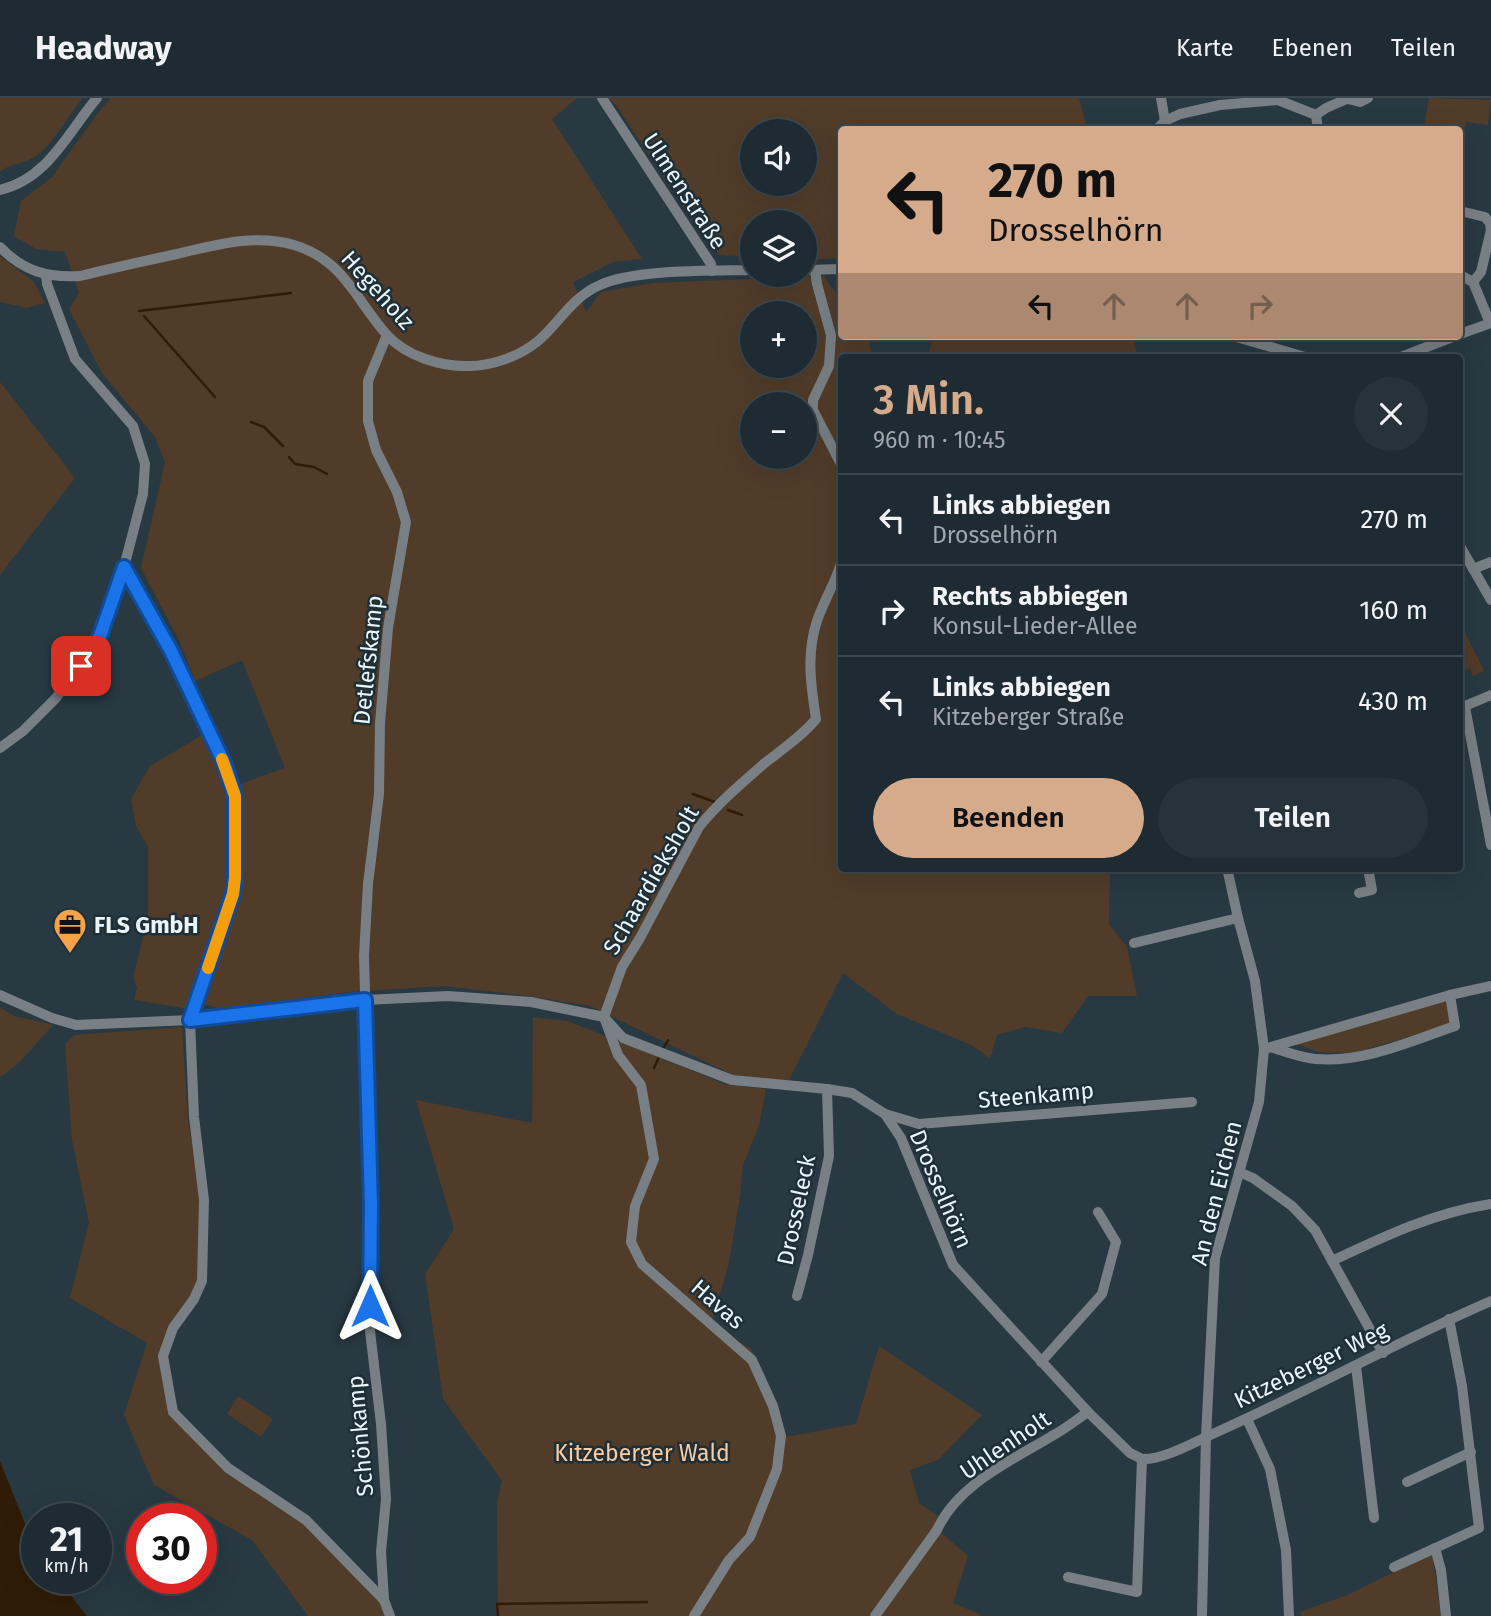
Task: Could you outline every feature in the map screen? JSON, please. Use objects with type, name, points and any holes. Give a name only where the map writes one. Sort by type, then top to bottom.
[{"type":"street","points":[[0,190],[22,182],[54,156],[97,98]]},
{"type":"street","name":"Ulmenstraße","points":[[602,98],[711,264],[712,271]]},
{"type":"street","points":[[1161,98],[1166,121]]},
{"type":"street","points":[[1316,115],[1349,98],[1360,102],[1368,98]]},
{"type":"street","points":[[1160,126],[1180,114],[1220,102],[1278,100],[1316,115]]},
{"type":"street","points":[[1316,115],[1317,126]]},
{"type":"street","points":[[1463,212],[1485,216],[1491,230],[1481,272],[1473,282]]},
{"type":"street","name":"Hegeholz","points":[[0,247],[18,263],[46,275],[80,276],[233,242],[276,241],[308,250],[339,271],[387,335],[404,348],[431,361],[471,366],[493,363],[529,348],[576,299],[602,284],[637,276],[740,270]]},
{"type":"street","points":[[817,270],[838,269]]},
{"type":"street","points":[[0,748],[23,731],[56,698],[91,652],[100,636],[124,567],[143,494],[145,464],[133,426],[75,359],[46,275]]},
{"type":"street","points":[[1463,277],[1473,282],[1491,323],[1463,333]]},
{"type":"street","points":[[817,284],[831,335],[829,366],[813,400],[813,410],[838,458]]},
{"type":"street","name":"Detlefskamp","points":[[365,1000],[364,956],[368,884],[379,794],[382,695],[388,628],[406,522],[397,492],[376,450],[368,421],[368,381],[387,335]]},
{"type":"street","points":[[1247,340],[1295,354]]},
{"type":"street","points":[[1409,354],[1444,340]]},
{"type":"street","points":[[1463,552],[1491,600]]},
{"type":"street","points":[[1473,569],[1491,562]]},
{"type":"street","points":[[124,567],[171,651],[225,765],[235,796],[233,894],[190,1020],[194,1117],[204,1200],[202,1281],[194,1299],[173,1328],[163,1356],[173,1412],[228,1468],[306,1520],[384,1600]]},
{"type":"street","name":"Schaardieksholt","points":[[604,1017],[622,967],[699,827],[711,812],[816,719],[810,653],[817,622],[838,577]]},
{"type":"street","points":[[1463,708],[1491,695]]},
{"type":"street","points":[[1463,713],[1491,845]]},
{"type":"street","name":"An den Eichen","points":[[1202,1616],[1206,1437],[1215,1258],[1259,1102],[1268,1048],[1255,981],[1228,872]]},
{"type":"street","points":[[1359,893],[1372,890],[1369,872]]},
{"type":"street","points":[[1135,943],[1238,918]]},
{"type":"street","points":[[1268,1048],[1450,995],[1491,986]]},
{"type":"street","points":[[0,995],[76,1025],[190,1020],[365,1000],[448,996],[531,1002],[604,1017]]},
{"type":"street","points":[[1268,1048],[1314,1059],[1352,1059],[1455,1026],[1450,995]]},
{"type":"street","name":"Schönkamp","points":[[365,1000],[371,1205],[370,1331],[381,1424],[386,1499],[381,1552],[384,1600],[390,1616]]},
{"type":"street","name":"Drosselhörn","points":[[604,1017],[623,1038],[732,1080],[827,1088],[852,1093],[885,1114],[901,1138],[953,1265],[1088,1412],[1130,1453],[1144,1459]]},
{"type":"street","name":"Havas","points":[[604,1017],[618,1055],[641,1085],[654,1159],[635,1206],[631,1242],[642,1264],[752,1360],[772,1406],[781,1436],[777,1469],[750,1537],[729,1560],[694,1616]]},
{"type":"street","name":"Drosseleck","points":[[797,1296],[829,1156],[827,1088]]},
{"type":"street","name":"Steenkamp","points":[[885,1114],[919,1124],[1192,1102]]},
{"type":"street","points":[[901,1138],[919,1124]]},
{"type":"street","points":[[1239,1172],[1253,1178],[1292,1206],[1315,1230],[1383,1353]]},
{"type":"street","points":[[1332,1261],[1394,1231],[1454,1210],[1491,1203]]},
{"type":"street","points":[[1041,1362],[1102,1294],[1116,1242],[1098,1212]]},
{"type":"street","name":"Kitzeberger Weg","points":[[1144,1459],[1177,1450],[1247,1419],[1491,1301]]},
{"type":"street","points":[[1394,1567],[1479,1528],[1462,1386],[1449,1319]]},
{"type":"street","points":[[1356,1366],[1374,1518]]},
{"type":"street","name":"Uhlenholt","points":[[875,1616],[957,1501],[992,1472],[1088,1412]]},
{"type":"street","points":[[1247,1419],[1270,1469],[1286,1550],[1289,1616]]},
{"type":"street","points":[[1407,1482],[1471,1452]]},
{"type":"street","points":[[1068,1577],[1137,1592],[1144,1459]]},
{"type":"street","points":[[1434,1548],[1441,1570],[1446,1616]]},
{"type":"green space","points":[[0,98],[83,98],[43,150],[32,159],[0,172]]},
{"type":"green space","points":[[111,98],[577,98],[552,119],[642,259],[613,262],[573,282],[586,312],[601,292],[653,283],[740,279],[740,287],[817,287],[817,276],[824,276],[838,296],[838,340],[867,340],[869,343],[872,354],[838,354],[838,872],[1110,872],[1109,924],[1127,947],[1137,996],[1088,996],[1062,1033],[1025,1027],[997,1035],[990,1058],[969,1044],[897,1014],[843,973],[788,1082],[733,1075],[590,1006],[528,996],[444,986],[349,992],[220,1009],[208,1005],[188,1009],[134,1000],[137,987],[133,977],[148,918],[148,847],[136,826],[131,799],[150,766],[204,734],[239,800],[240,784],[285,768],[242,660],[195,681],[179,640],[141,568],[165,462],[155,437],[102,373],[69,309],[79,293],[65,252],[36,249],[14,236],[21,201],[52,177]]},
{"type":"green space","points":[[608,98],[1079,98],[1086,126],[838,126],[838,258],[817,259],[817,210],[740,210],[740,256],[720,255],[701,233],[616,105]]},
{"type":"green space","points":[[1429,98],[1491,100],[1488,125],[1466,122],[1464,133],[1463,126],[1424,125]]},
{"type":"green space","points":[[0,256],[33,281],[45,303],[27,308],[0,302]]},
{"type":"green space","points":[[933,340],[1135,340],[1137,354],[928,354]]},
{"type":"green space","points":[[0,382],[75,478],[0,575]]},
{"type":"green space","points":[[1465,633],[1484,671],[1473,676],[1470,668],[1463,671]]},
{"type":"green space","points":[[1447,1001],[1452,1024],[1353,1053],[1318,1052],[1295,1043]]},
{"type":"green space","points":[[0,1007],[14,1016],[53,1025],[18,1064],[0,1077]]},
{"type":"green space","name":"Kitzeberger Wald","points":[[533,1017],[568,1021],[727,1085],[766,1089],[759,1126],[743,1165],[729,1263],[711,1324],[751,1349],[779,1408],[785,1437],[856,1424],[879,1346],[982,1415],[938,1460],[910,1470],[919,1503],[942,1519],[938,1530],[968,1556],[953,1603],[980,1616],[498,1616],[497,1502],[502,1481],[443,1399],[425,1274],[454,1229],[416,1100],[532,1123]]},
{"type":"green space","points":[[182,1027],[188,1120],[202,1201],[199,1281],[162,1357],[171,1412],[226,1472],[304,1523],[381,1602],[387,1616],[308,1616],[252,1540],[217,1520],[217,1503],[186,1503],[154,1485],[124,1415],[147,1343],[70,1298],[89,1223],[72,1140],[65,1044],[74,1035]]},
{"type":"green space","points":[[238,1396],[273,1419],[261,1437],[227,1414]]},
{"type":"green space","points":[[1432,1553],[1441,1616],[1301,1616],[1300,1612],[1350,1594]]},
{"type":"shaded area","points":[[0,1461],[21,1514],[21,1594],[71,1594],[87,1616],[0,1616]]},
{"type":"waterway","points":[[139,311],[291,293]]},
{"type":"waterway","points":[[144,316],[215,397]]},
{"type":"waterway","points":[[251,422],[264,427],[283,446]]},
{"type":"waterway","points":[[289,457],[295,464],[314,467],[327,474]]},
{"type":"waterway","points":[[693,794],[715,802]]},
{"type":"waterway","points":[[728,810],[742,815]]},
{"type":"waterway","points":[[663,1049],[668,1040]]},
{"type":"waterway","points":[[654,1068],[659,1057]]},
{"type":"waterway","points":[[498,1616],[497,1604],[647,1602]]},
{"type":"slow traffic","points":[[208,968],[233,894],[235,878],[235,796],[222,759]]},
{"type":"place","name":"FLS GmbH","points":[[70,955]]},
{"type":"route","points":[[81,666],[100,636],[124,567],[171,651],[225,765],[235,796],[233,894],[190,1020],[365,1000],[371,1205],[370,1306]]}]
